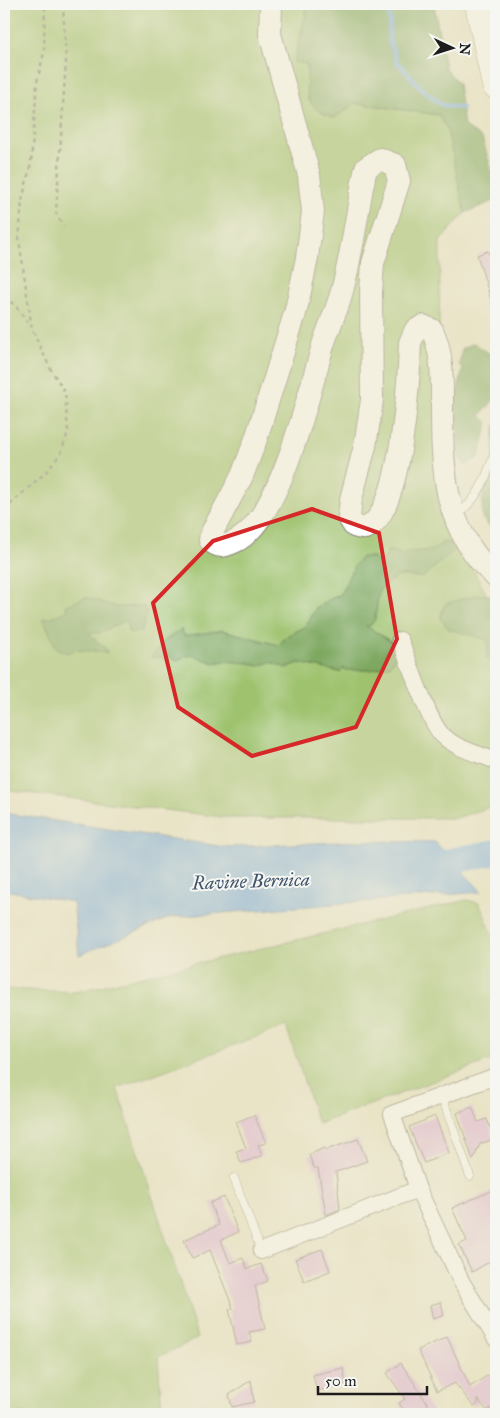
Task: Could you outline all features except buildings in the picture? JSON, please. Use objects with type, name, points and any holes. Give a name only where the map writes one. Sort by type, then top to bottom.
[{"type":"highway","points":[[479,4],[496,85]]},
{"type":"main road","points":[[271,4],[270,34],[309,175],[313,212],[308,258],[296,310],[256,439],[242,476],[211,534],[210,540],[214,545],[223,547],[238,541],[255,527],[269,506],[302,423],[324,344],[342,290],[366,168],[380,159],[395,165],[400,181],[373,263],[371,292],[372,400],[365,446],[348,518],[354,526],[364,528],[373,524],[384,508],[396,474],[402,441],[410,343],[415,331],[423,326],[432,330],[437,340],[442,375],[444,482],[454,516],[467,543],[483,566],[496,577]]},
{"type":"street","points":[[400,640],[428,709],[442,736],[465,750],[496,761]]},
{"type":"street","points":[[496,1076],[392,1114],[418,1189],[461,1281],[496,1339]]},
{"type":"street","points":[[261,1251],[418,1189]]},
{"type":"lane","points":[[454,516],[462,511],[475,497],[488,475],[496,449]]},
{"type":"lane","points":[[442,1097],[470,1176]]},
{"type":"lane","points":[[234,1178],[261,1251]]},
{"type":"path","points":[[32,329],[19,239],[22,200],[31,163],[37,82],[44,52],[45,4]]},
{"type":"path","points":[[63,4],[66,61],[56,213],[64,227]]},
{"type":"path","points":[[4,297],[15,305],[32,329],[50,368],[65,392],[68,432],[61,453],[46,472],[4,510]]},
{"type":"highlighted area","points":[[312,509],[379,533],[397,639],[356,727],[252,756],[178,707],[153,603],[213,541]]},
{"type":"green space","points":[[4,4],[308,4],[294,62],[307,64],[308,100],[335,118],[354,103],[439,115],[447,129],[465,213],[440,241],[438,507],[496,611],[496,805],[456,818],[230,818],[4,790]]},
{"type":"green space","points":[[308,4],[434,4],[445,68],[458,83],[464,126],[482,138],[496,185],[496,200],[465,213],[447,130],[439,115],[355,103],[335,118],[324,114],[311,104],[307,92],[307,64],[294,62]]},
{"type":"green space","points":[[474,343],[496,358],[496,397],[480,416],[488,422],[479,457],[465,466],[459,456],[458,431],[454,408],[463,368],[459,366],[462,349]]},
{"type":"green space","points":[[496,423],[496,534],[482,518],[483,481],[494,466],[493,439]]},
{"type":"green space","points":[[443,542],[452,543],[457,548],[423,577],[398,577],[391,580],[379,591],[375,619],[371,625],[366,626],[401,648],[390,665],[371,670],[346,670],[344,668],[340,672],[299,663],[286,668],[271,662],[258,666],[249,663],[224,661],[214,663],[193,655],[185,656],[177,661],[168,656],[166,660],[160,657],[151,658],[163,642],[181,629],[185,636],[222,630],[279,645],[287,636],[305,627],[316,608],[340,595],[354,566],[361,557],[372,557],[382,565],[388,550],[398,553],[433,550]]},
{"type":"green space","points":[[476,595],[496,597],[496,657],[486,659],[488,640],[449,629],[440,618],[445,604]]},
{"type":"green space","points":[[85,597],[117,607],[143,606],[147,613],[141,633],[128,632],[127,620],[99,633],[88,633],[107,650],[107,654],[81,650],[67,653],[56,648],[43,618],[49,618],[67,611],[66,606]]},
{"type":"green space","points":[[467,900],[479,903],[496,942],[496,1058],[318,1124],[286,1026],[117,1088],[198,1338],[158,1357],[162,1414],[4,1414],[4,989],[75,992]]},
{"type":"water","points":[[4,813],[225,847],[360,841],[435,842],[482,892],[172,917],[79,955],[73,902],[4,890]]},
{"type":"waterway","points":[[390,4],[389,40],[397,62],[423,90],[442,105],[462,108]]},
{"type":"waterway","name":"Ravine Bernica","points":[[417,868],[496,852]]}]
